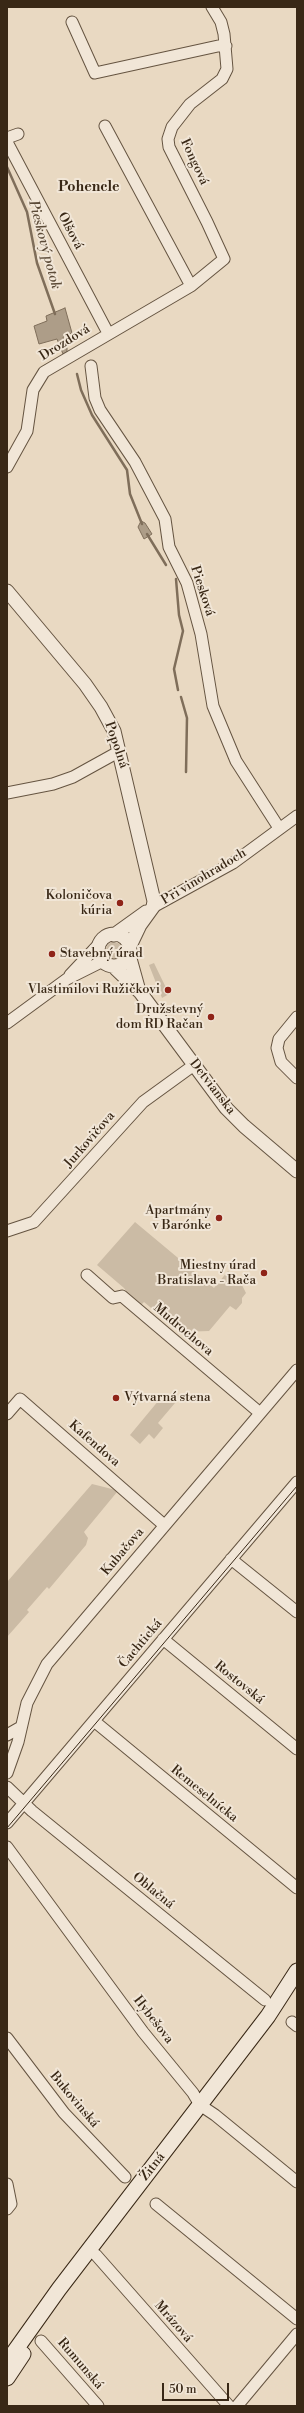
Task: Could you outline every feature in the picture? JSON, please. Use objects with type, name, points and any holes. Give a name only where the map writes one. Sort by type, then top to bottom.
[{"type":"main road","name":"Žitná","points":[[7,2378],[204,2108],[268,2016],[297,1971]]},
{"type":"main road","name":"Žitná","points":[[7,2362],[204,2108],[272,2025],[297,1989]]},
{"type":"street","name":"Fongová","points":[[212,7],[221,22],[226,46],[227,69],[222,79],[190,104],[172,127],[168,139],[169,147],[207,222],[224,260]]},
{"type":"street","points":[[72,22],[95,74],[218,46],[226,46]]},
{"type":"street","points":[[105,126],[191,286]]},
{"type":"street","name":"Olšová","points":[[7,142],[108,333]]},
{"type":"street","name":"Drozdová","points":[[7,467],[27,431],[33,390],[38,378],[44,372],[108,333],[191,286],[224,260]]},
{"type":"street","name":"Piesková","points":[[91,366],[96,398],[100,410],[134,462],[165,519],[169,547],[187,583],[201,634],[213,706],[236,761],[279,828]]},
{"type":"street","name":"Popolná","points":[[7,591],[85,684],[114,731],[120,751],[153,896],[151,909]]},
{"type":"street","points":[[7,793],[60,782],[120,751]]},
{"type":"street","name":"Pri vinohradoch","points":[[114,935],[151,909],[232,864],[297,816]]},
{"type":"street","name":"Pri vinohradoch","points":[[129,952],[151,909]]},
{"type":"street","points":[[7,1024],[67,979],[106,937],[114,935],[123,938],[129,952],[122,964],[108,963],[67,979]]},
{"type":"street","points":[[101,942],[99,953],[108,963]]},
{"type":"street","name":"Detvianska","points":[[129,952],[140,992]]},
{"type":"street","name":"Detvianska","points":[[108,963],[140,992],[194,1065],[239,1121],[297,1171]]},
{"type":"street","points":[[297,1017],[279,1039],[277,1048],[281,1062],[297,1078]]},
{"type":"street","name":"Jurkovičova","points":[[7,1231],[34,1222],[143,1102],[194,1065]]},
{"type":"street","name":"Mudrochova","points":[[87,1275],[113,1298],[122,1296],[260,1413]]},
{"type":"street","name":"Kubačova","points":[[7,1773],[9,1760],[30,1696],[47,1664],[297,1370]]},
{"type":"street","name":"Kafendova","points":[[7,1414],[20,1399],[164,1525]]},
{"type":"street","name":"Čachtická","points":[[7,1823],[297,1482]]},
{"type":"street","points":[[231,1560],[297,1612]]},
{"type":"street","name":"Rostovská","points":[[163,1639],[297,1748]]},
{"type":"street","name":"Remeselnícka","points":[[94,1721],[297,1888]]},
{"type":"street","points":[[7,1735],[21,1727]]},
{"type":"street","name":"Oblačná","points":[[7,1787],[265,2000]]},
{"type":"street","name":"Hybešova","points":[[8,1853],[144,2032],[204,2108],[297,2182]]},
{"type":"street","name":"Bukovinská","points":[[7,2038],[64,2113],[125,2177]]},
{"type":"street","points":[[7,2184],[11,2204],[7,2209]]},
{"type":"street","points":[[156,2204],[297,2319]]},
{"type":"street","name":"Mrázová","points":[[96,2256],[229,2406]]},
{"type":"street","points":[[238,2406],[297,2334]]},
{"type":"street","name":"Rumunská","points":[[41,2341],[98,2406]]},
{"type":"shaded area","points":[[65,308],[72,333],[63,337],[67,352],[63,354],[57,339],[39,344],[34,326],[47,321],[46,316]]},
{"type":"shaded area","points":[[141,521],[145,523],[152,534],[144,539],[138,527]]},
{"type":"shaded area","points":[[114,942],[120,944],[122,950],[120,956],[114,958],[108,956],[106,950],[108,944]]},
{"type":"shaded area","points":[[154,963],[169,994],[162,998],[149,965]]},
{"type":"shaded area","points":[[135,1222],[214,1288],[228,1271],[240,1281],[246,1293],[242,1298],[242,1303],[236,1310],[230,1306],[209,1331],[180,1332],[144,1302],[140,1306],[130,1297],[124,1288],[97,1265]]},
{"type":"shaded area","points":[[164,1394],[175,1403],[158,1423],[163,1428],[154,1439],[149,1434],[140,1444],[130,1435]]},
{"type":"shaded area","points":[[92,1484],[116,1490],[117,1492],[84,1532],[88,1538],[86,1545],[49,1589],[47,1587],[27,1610],[29,1612],[7,1637],[7,1582]]},
{"type":"waterway","name":"Pieskový potok","points":[[7,167],[27,212],[37,263],[55,314]]},
{"type":"waterway","name":"Pieskový potok","points":[[77,374],[81,390],[92,415],[127,470],[130,494],[142,524]]},
{"type":"waterway","name":"Pieskový potok","points":[[147,534],[166,565]]},
{"type":"waterway","name":"Pieskový potok","points":[[176,579],[179,615],[183,631],[174,669],[178,690]]},
{"type":"waterway","name":"Pieskový potok","points":[[181,697],[187,718],[186,772]]},
{"type":"tram line","points":[[7,1828],[297,1486]]},
{"type":"place","name":"Koloničova kúria","points":[[120,903]]},
{"type":"place","name":"Stavebný úrad","points":[[52,954]]},
{"type":"place","name":"Vlastimilovi Ružičkovi","points":[[168,990]]},
{"type":"place","name":"Družstevný dom RD Račan","points":[[211,1017]]},
{"type":"place","name":"Apartmány v Barónke","points":[[219,1218]]},
{"type":"place","name":"Miestny úrad Bratislava - Rača","points":[[264,1273]]},
{"type":"place","name":"Výtvarná stena","points":[[116,1398]]},
{"type":"district","name":"Pohencle","points":[[89,188]]}]
